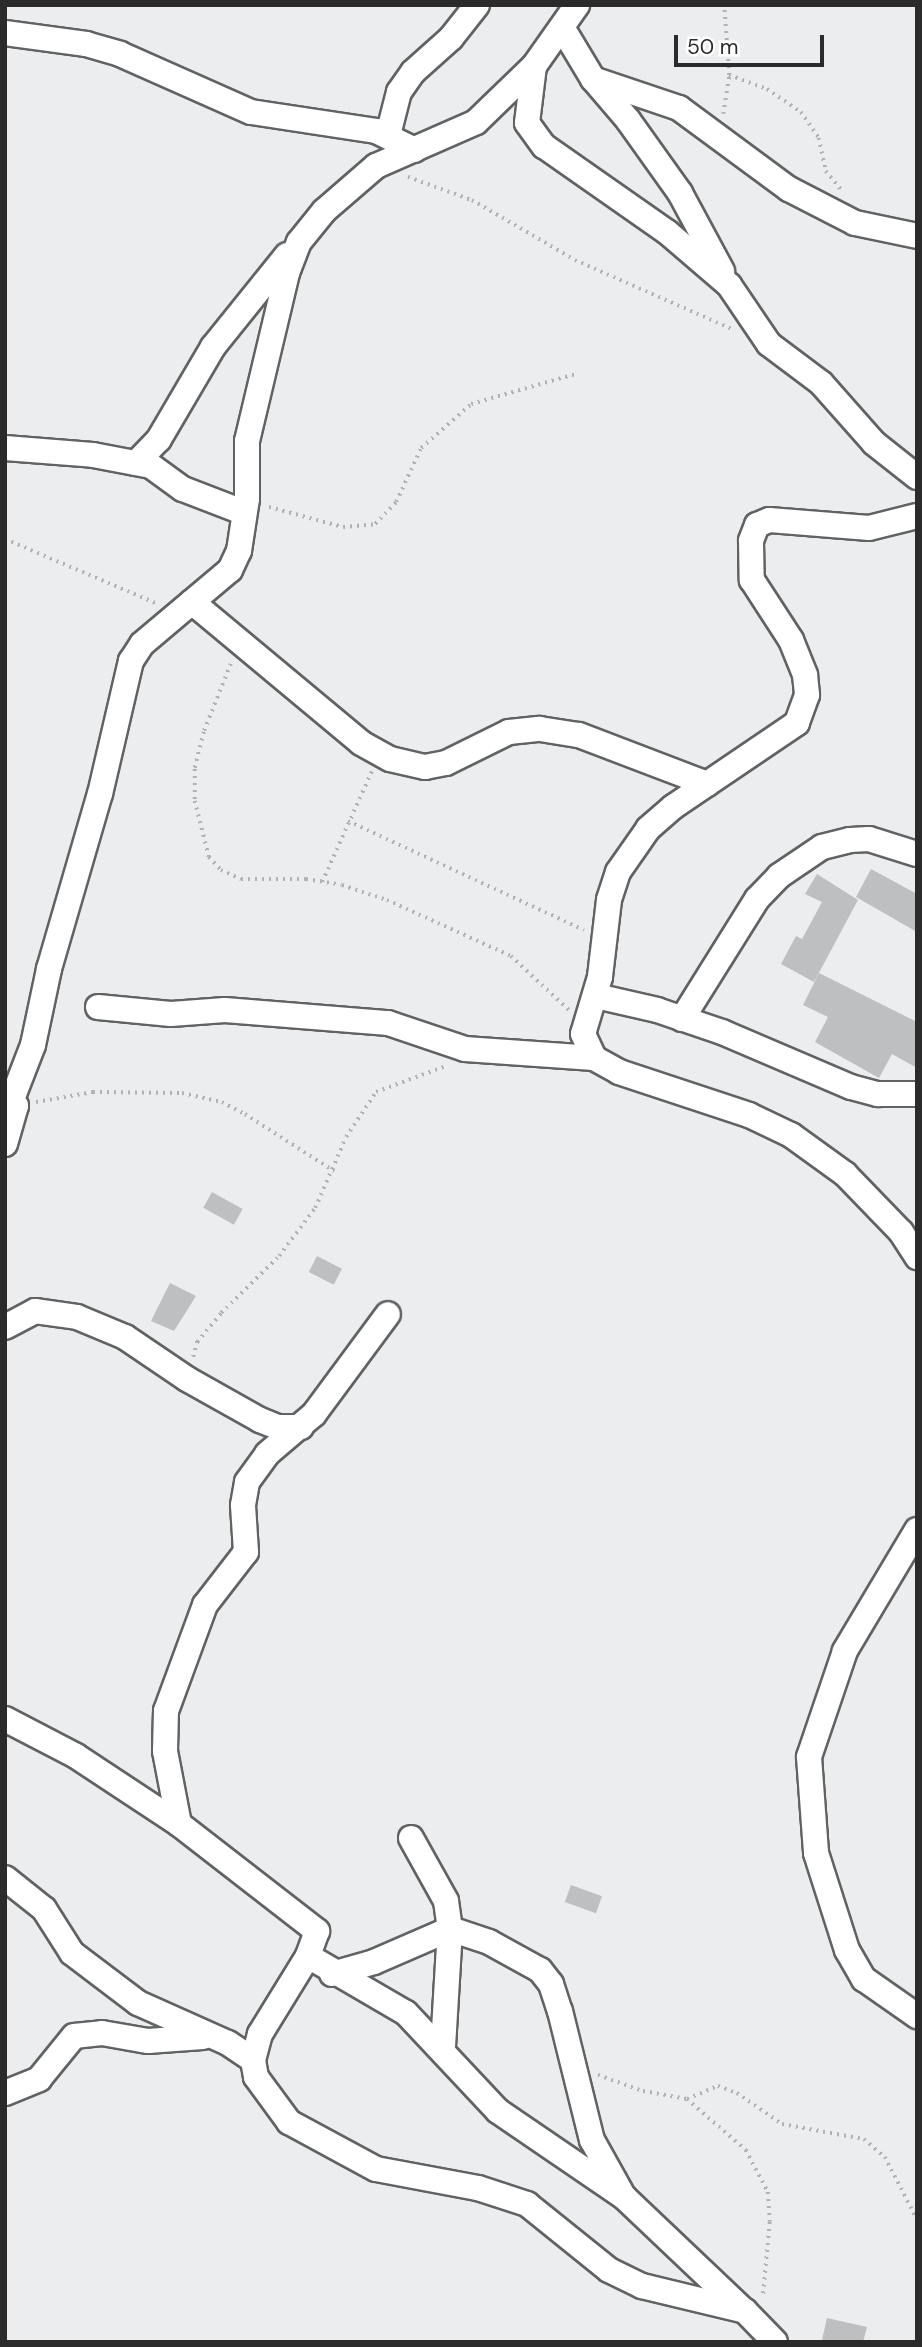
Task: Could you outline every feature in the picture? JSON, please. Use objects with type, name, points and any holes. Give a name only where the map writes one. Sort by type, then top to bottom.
[{"type":"street","points":[[388,135],[399,92],[413,72],[451,38],[477,5]]},
{"type":"street","points":[[476,121],[534,66],[563,29],[576,5]]},
{"type":"street","points":[[563,29],[593,79],[680,193],[729,285],[769,344],[821,383],[874,443],[917,477]]},
{"type":"street","points":[[5,33],[86,44],[120,54],[251,112],[388,135],[415,150]]},
{"type":"street","points":[[527,123],[534,66]]},
{"type":"street","points":[[593,79],[679,108],[789,189],[855,223],[917,236]]},
{"type":"street","points":[[136,463],[159,439],[213,347],[324,211],[376,166],[476,121],[501,116],[527,123],[565,164],[667,232],[729,285]]},
{"type":"street","points":[[5,1144],[11,1105],[33,1045],[49,969],[100,794],[131,661],[142,644],[230,570],[239,551],[245,505],[247,441],[299,242]]},
{"type":"street","points":[[5,448],[136,463],[162,471],[202,498],[245,505]]},
{"type":"street","points":[[594,1058],[584,1043],[584,1027],[596,996],[618,872],[648,829],[707,784],[797,723],[807,695],[805,675],[791,640],[752,580],[751,541],[757,526],[769,520],[870,528],[917,516]]},
{"type":"street","points":[[185,607],[242,643],[361,743],[381,754],[425,767],[446,763],[509,732],[540,730],[579,735],[707,784]]},
{"type":"street","points":[[682,1019],[757,899],[779,876],[822,847],[850,839],[869,839],[917,854]]},
{"type":"street","points":[[596,996],[682,1019],[851,1087],[878,1094],[917,1094]]},
{"type":"street","points":[[98,1007],[171,1014],[225,1010],[388,1023],[471,1049],[594,1058],[641,1081],[749,1115],[791,1135],[845,1174],[901,1232],[917,1256]]},
{"type":"street","points":[[5,1327],[36,1311],[77,1317],[125,1336],[187,1379],[260,1420],[277,1427],[301,1427]]},
{"type":"street","points":[[179,1824],[165,1751],[166,1711],[205,1605],[246,1552],[243,1505],[247,1482],[267,1454],[301,1427],[388,1314]]},
{"type":"street","points":[[917,1530],[845,1651],[809,1757],[816,1853],[847,1950],[864,1979],[917,2016]]},
{"type":"street","points":[[5,1719],[76,1756],[179,1824],[311,1924],[317,1937],[260,2034],[253,2060],[256,2077],[289,2122],[355,2159],[410,2178],[512,2198],[543,2214],[609,2270],[642,2286],[760,2325]]},
{"type":"street","points":[[411,1838],[436,1876],[446,1901],[450,1929],[443,2048]]},
{"type":"street","points":[[5,1878],[44,1909],[72,1953],[138,2003],[207,2037],[228,2043],[253,2060]]},
{"type":"street","points":[[332,1974],[374,1962],[450,1929],[489,1942],[540,1970],[551,1984],[592,2140],[624,2197]]},
{"type":"street","points":[[308,1956],[332,1974],[405,2012],[443,2048],[498,2111],[624,2197],[760,2325]]},
{"type":"street","points":[[5,2092],[39,2079],[74,2036],[91,2032],[148,2041],[207,2037]]},
{"type":"path","points":[[724,5],[729,75],[723,103],[724,141]]},
{"type":"path","points":[[729,75],[767,89],[801,112],[818,138],[826,171],[841,187],[855,223]]},
{"type":"path","points":[[376,166],[472,200],[575,260],[769,344]]},
{"type":"path","points":[[245,505],[343,527],[375,524],[396,502],[421,448],[471,404],[579,373]]},
{"type":"path","points":[[5,539],[185,607]]},
{"type":"path","points":[[242,643],[217,693],[195,769],[195,801],[209,857],[221,870],[241,879],[322,882],[387,900],[511,956],[584,1027]]},
{"type":"path","points":[[322,882],[381,754]]},
{"type":"path","points":[[348,821],[604,940]]},
{"type":"path","points":[[187,1379],[197,1342],[279,1256],[315,1208],[334,1171],[346,1137],[376,1092],[401,1080],[434,1073],[471,1049]]},
{"type":"path","points":[[11,1105],[93,1092],[182,1093],[222,1102],[246,1114],[334,1171]]},
{"type":"path","points":[[574,2066],[643,2091],[687,2099],[746,2150],[768,2192],[770,2234],[760,2325]]},
{"type":"path","points":[[687,2099],[718,2087],[737,2093],[782,2124],[864,2139],[885,2157],[917,2219]]},
{"type":"building","points":[[871,869],[917,894],[917,932],[856,897]]},
{"type":"building","points":[[817,874],[858,900],[814,982],[781,964],[796,936],[802,939],[822,902],[805,894]]},
{"type":"building","points":[[819,973],[917,1022],[917,1068],[892,1054],[879,1078],[815,1042],[828,1017],[803,1005]]},
{"type":"building","points":[[212,1192],[243,1209],[234,1225],[203,1208]]},
{"type":"building","points":[[317,1256],[342,1269],[334,1285],[309,1272]]},
{"type":"building","points":[[170,1283],[196,1296],[174,1331],[151,1321]]},
{"type":"building","points":[[571,1885],[602,1896],[596,1913],[565,1902]]},
{"type":"building","points":[[827,2318],[867,2327],[863,2342],[822,2340]]}]
